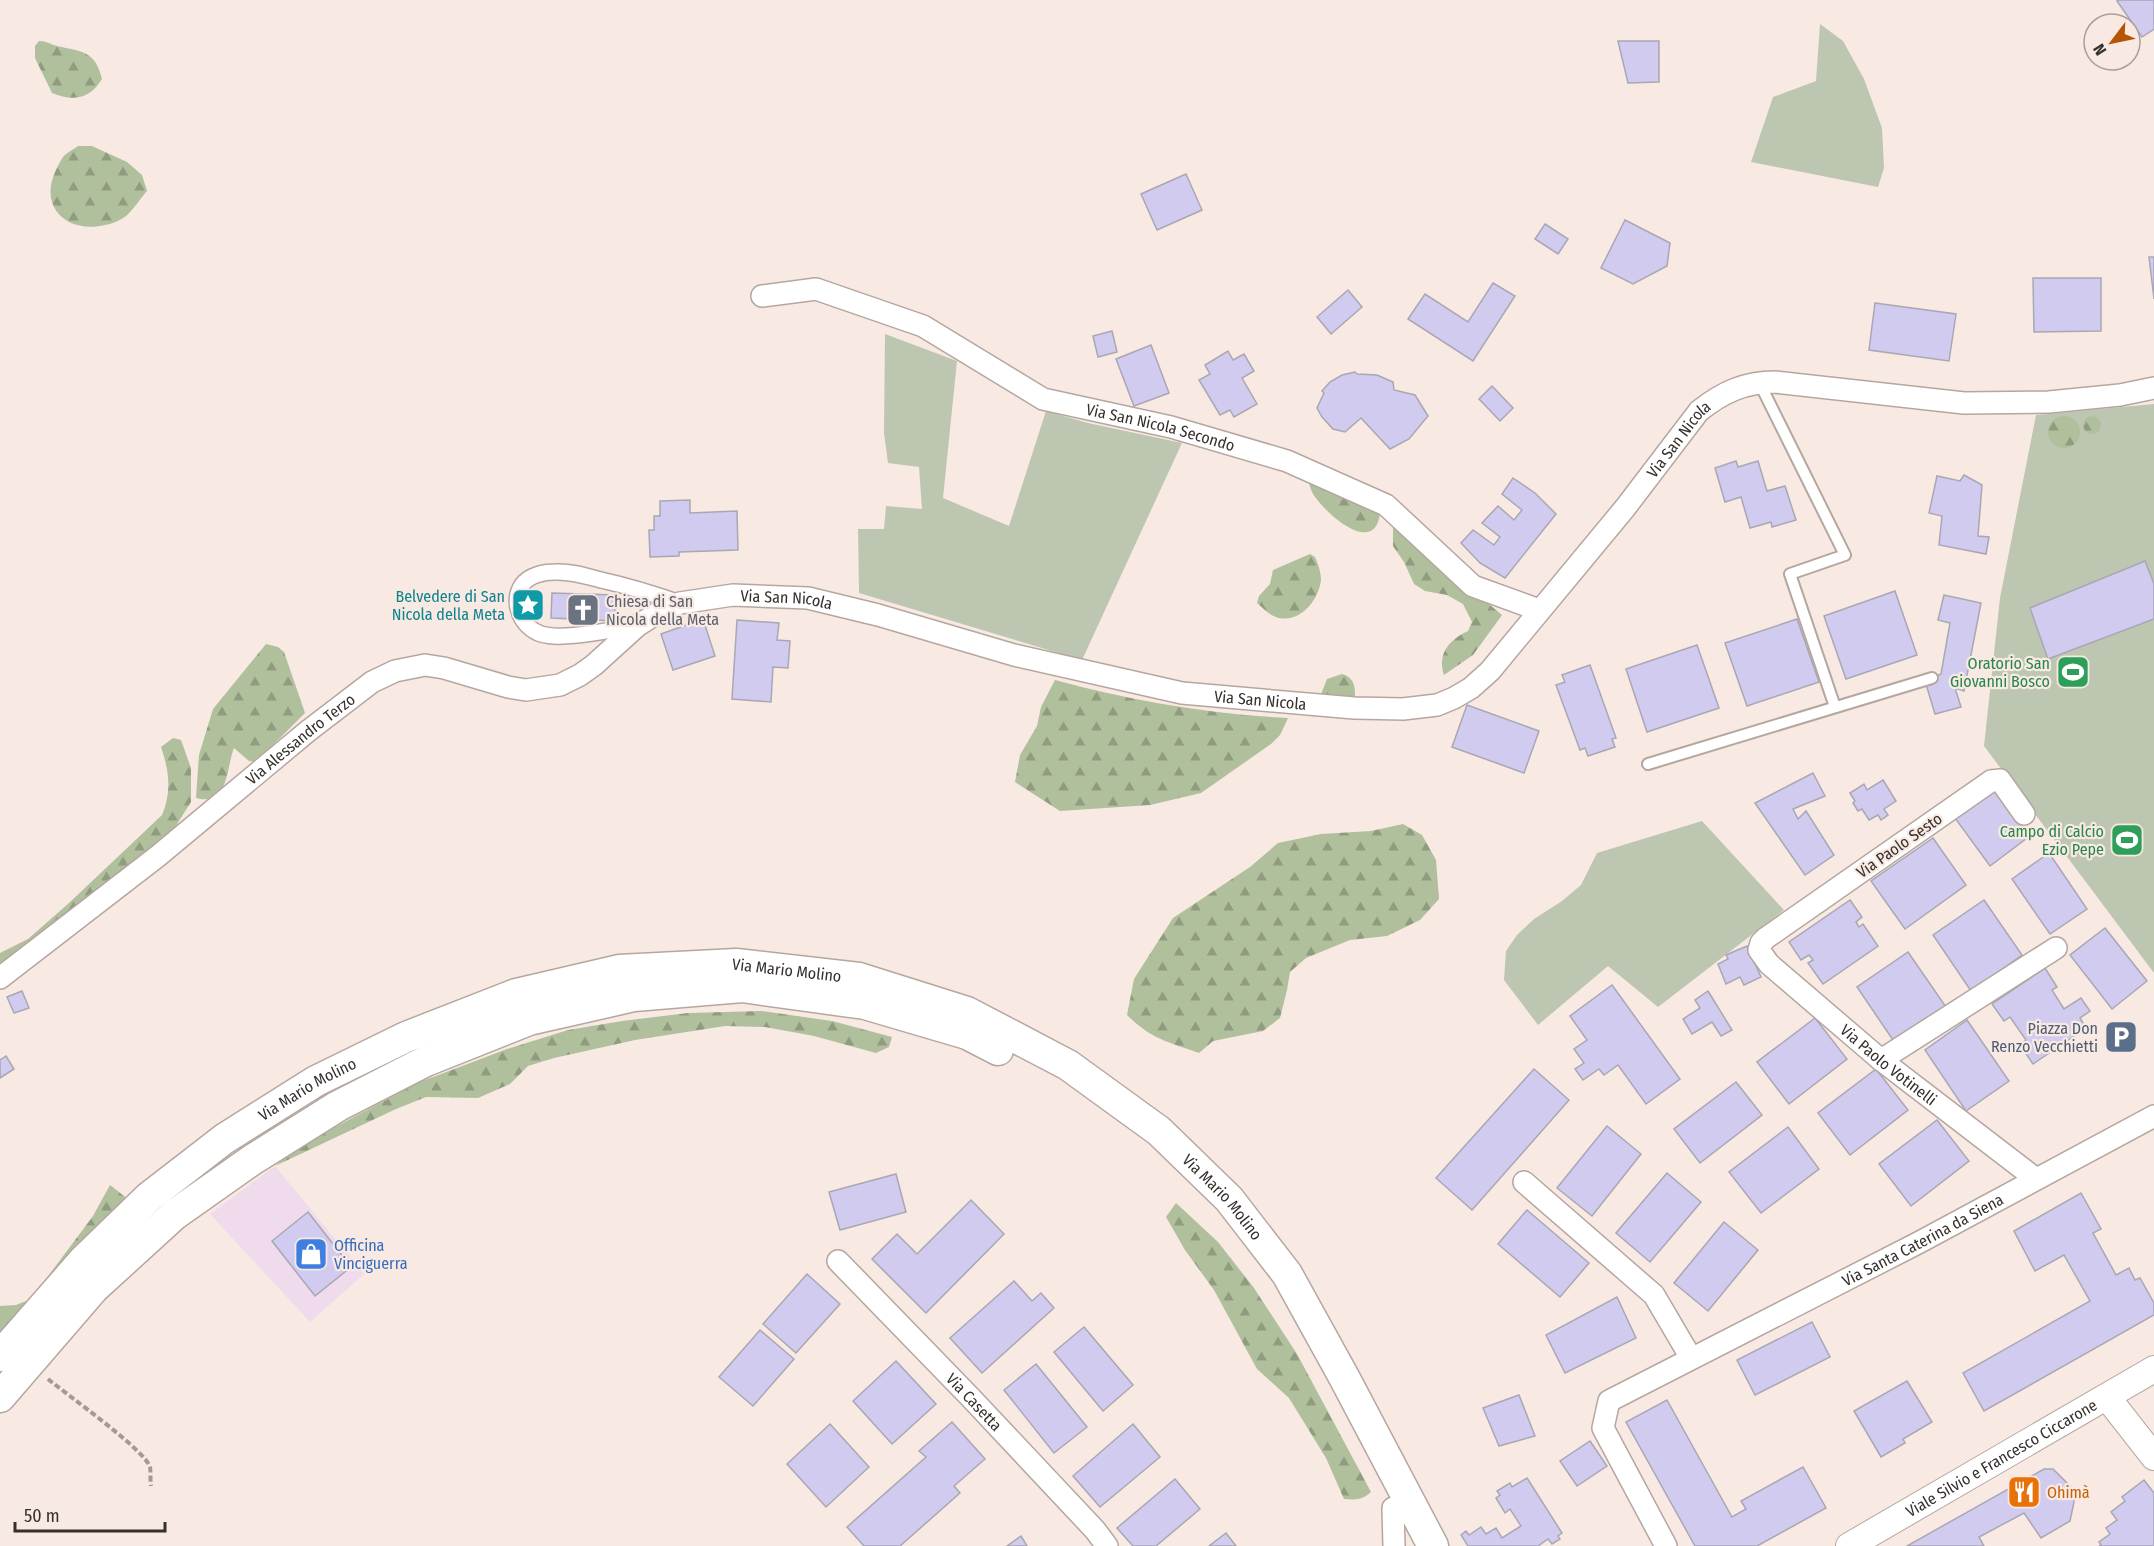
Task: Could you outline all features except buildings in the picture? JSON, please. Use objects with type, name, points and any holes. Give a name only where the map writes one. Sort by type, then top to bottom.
[{"type":"main road","name":"Via Mario Molino","points":[[0,1356],[84,1260],[158,1190],[224,1139],[316,1081],[406,1037],[516,994],[619,970],[736,964],[859,978],[967,1012],[1068,1065],[1159,1131],[1230,1199],[1287,1274],[1433,1546]]},
{"type":"main road","name":"Via Mario Molino","points":[[0,1397],[94,1288],[174,1215],[252,1160],[338,1106],[426,1061],[529,1020],[634,996],[742,987],[865,1004],[967,1034],[1060,1082],[1146,1146],[1221,1219],[1273,1283],[1412,1546]]},
{"type":"street","name":"Via San Nicola Secondo","points":[[762,296],[816,289],[923,326],[1043,399],[1171,427],[1287,461],[1386,505],[1473,586],[1539,610]]},
{"type":"street","name":"Via San Nicola","points":[[637,626],[659,612],[680,603],[733,595],[808,598],[878,615],[1014,655],[1182,693],[1381,710],[1421,708],[1454,698],[1471,688],[1490,671],[1625,507],[1699,411],[1728,390],[1759,382],[1964,403],[2049,402],[2120,395],[2154,388]]},
{"type":"street","points":[[637,626],[557,637],[540,634],[522,621],[518,611],[521,586],[538,574],[567,573],[632,587],[680,603]]},
{"type":"street","name":"Via Alessandro Terzo","points":[[0,978],[158,856],[308,730],[372,682],[395,671],[425,664],[508,687],[526,690],[546,688],[560,685],[580,675],[637,626]]},
{"type":"street","name":"Via Paolo Sesto","points":[[1766,939],[1991,781],[2000,780],[2024,814]]},
{"type":"street","name":"Via Paolo Votinelli","points":[[1766,939],[1761,943],[1760,950],[1763,957],[1881,1060],[2036,1179]]},
{"type":"street","points":[[1881,1060],[2056,948]]},
{"type":"street","name":"Via Santa Caterina da Siena","points":[[1666,1546],[1603,1428],[1609,1401],[1918,1243],[2154,1116]]},
{"type":"street","points":[[1524,1182],[1654,1295],[1691,1358]]},
{"type":"street","name":"Via Casetta","points":[[837,1261],[971,1398],[1095,1530],[1107,1546]]},
{"type":"street","name":"Viale Silvio e Francesco Ciccarone","points":[[1859,1543],[2154,1370]]},
{"type":"street","points":[[2107,1397],[2154,1457]]},
{"type":"street","points":[[1393,1508],[1394,1546]]},
{"type":"lane","points":[[1759,382],[1845,555],[1790,574],[1835,707]]},
{"type":"lane","points":[[1648,764],[1932,678]]},
{"type":"path","points":[[28,1364],[122,1437],[150,1467],[151,1486]]},
{"type":"shaded area","points":[[275,1166],[364,1274],[310,1322],[210,1214]]},
{"type":"green space","points":[[1820,24],[1843,41],[1864,79],[1882,128],[1884,168],[1878,187],[1751,162],[1773,97],[1816,81]]},
{"type":"green space","points":[[39,41],[80,51],[91,57],[96,62],[102,79],[92,91],[80,97],[60,96],[52,93],[35,58],[35,46]]},
{"type":"green space","points":[[78,146],[92,146],[127,162],[142,175],[147,191],[124,217],[113,223],[91,227],[68,221],[54,206],[51,183],[56,170],[64,156]]},
{"type":"green space","points":[[885,334],[957,361],[943,498],[1009,526],[1046,411],[1088,423],[1182,443],[1082,660],[859,593],[858,529],[884,529],[886,506],[922,509],[919,467],[888,463],[884,433]]},
{"type":"green space","name":"Oratorio San Giovanni Bosco","points":[[2154,404],[2154,973],[1984,746],[2000,598],[2036,415]]},
{"type":"green space","points":[[2064,416],[2075,421],[2080,432],[2075,443],[2064,448],[2053,443],[2048,432],[2053,421]]},
{"type":"green space","points":[[2092,416],[2100,421],[2101,425],[2096,433],[2092,434],[2084,429],[2083,425],[2088,417]]},
{"type":"green space","points":[[1308,478],[1380,513],[1376,526],[1369,532],[1359,532],[1348,527],[1326,510],[1311,490]]},
{"type":"green space","points":[[1393,524],[1502,615],[1473,655],[1444,675],[1442,661],[1446,648],[1468,631],[1472,622],[1463,604],[1447,595],[1425,591],[1414,584],[1404,562],[1393,546]]},
{"type":"green space","points":[[1310,554],[1315,557],[1321,580],[1312,603],[1300,614],[1292,617],[1284,619],[1271,615],[1257,603],[1259,596],[1270,584],[1273,570]]},
{"type":"green space","points":[[266,644],[278,647],[284,652],[305,713],[256,762],[249,761],[234,748],[220,791],[215,797],[196,798],[199,755],[213,709]]},
{"type":"green space","points":[[1342,674],[1352,681],[1355,699],[1320,697],[1327,679]]},
{"type":"green space","points":[[1055,680],[1170,705],[1288,718],[1280,735],[1271,744],[1201,793],[1150,805],[1060,811],[1015,782],[1020,755],[1037,726],[1041,707]]},
{"type":"green space","points":[[173,738],[181,740],[191,768],[191,802],[172,832],[0,965],[0,953],[28,939],[162,815],[167,798],[168,781],[161,747]]},
{"type":"green space","points":[[1702,821],[1784,910],[1658,1007],[1608,966],[1538,1025],[1504,980],[1506,951],[1517,935],[1534,919],[1562,901],[1581,885],[1597,853]]},
{"type":"green space","points":[[1403,824],[1422,835],[1436,860],[1439,899],[1420,920],[1387,936],[1350,940],[1306,958],[1290,972],[1280,1018],[1263,1031],[1213,1041],[1199,1053],[1152,1035],[1127,1015],[1134,979],[1173,918],[1250,867],[1278,843],[1321,834],[1371,831]]},
{"type":"green space","points":[[762,1011],[832,1021],[892,1037],[889,1047],[876,1053],[814,1036],[765,1027],[725,1026],[635,1040],[528,1066],[510,1084],[478,1098],[426,1097],[275,1166],[303,1144],[420,1082],[507,1049],[568,1030],[622,1021],[688,1013]]},
{"type":"green space","points":[[110,1185],[133,1203],[0,1347],[0,1306],[16,1305],[31,1299],[93,1216]]},
{"type":"green space","points":[[1176,1203],[1218,1242],[1254,1288],[1297,1354],[1371,1492],[1365,1497],[1344,1499],[1326,1458],[1289,1398],[1257,1369],[1214,1290],[1185,1250],[1166,1217]]},
{"type":"place","name":"Belvedere di San Nicola della Meta","points":[[528,605]]},
{"type":"place","name":"Chiesa di San Nicola della Meta","points":[[583,610]]},
{"type":"place","name":"Oratorio San Giovanni Bosco","points":[[2073,672]]},
{"type":"place","name":"Campo di Calcio Ezio Pepe","points":[[2127,840]]},
{"type":"place","name":"Piazza Don Renzo Vecchietti","points":[[2121,1037]]},
{"type":"place","name":"Officina Vinciguerra","points":[[311,1254]]},
{"type":"place","name":"Ohimà","points":[[2024,1492]]}]
